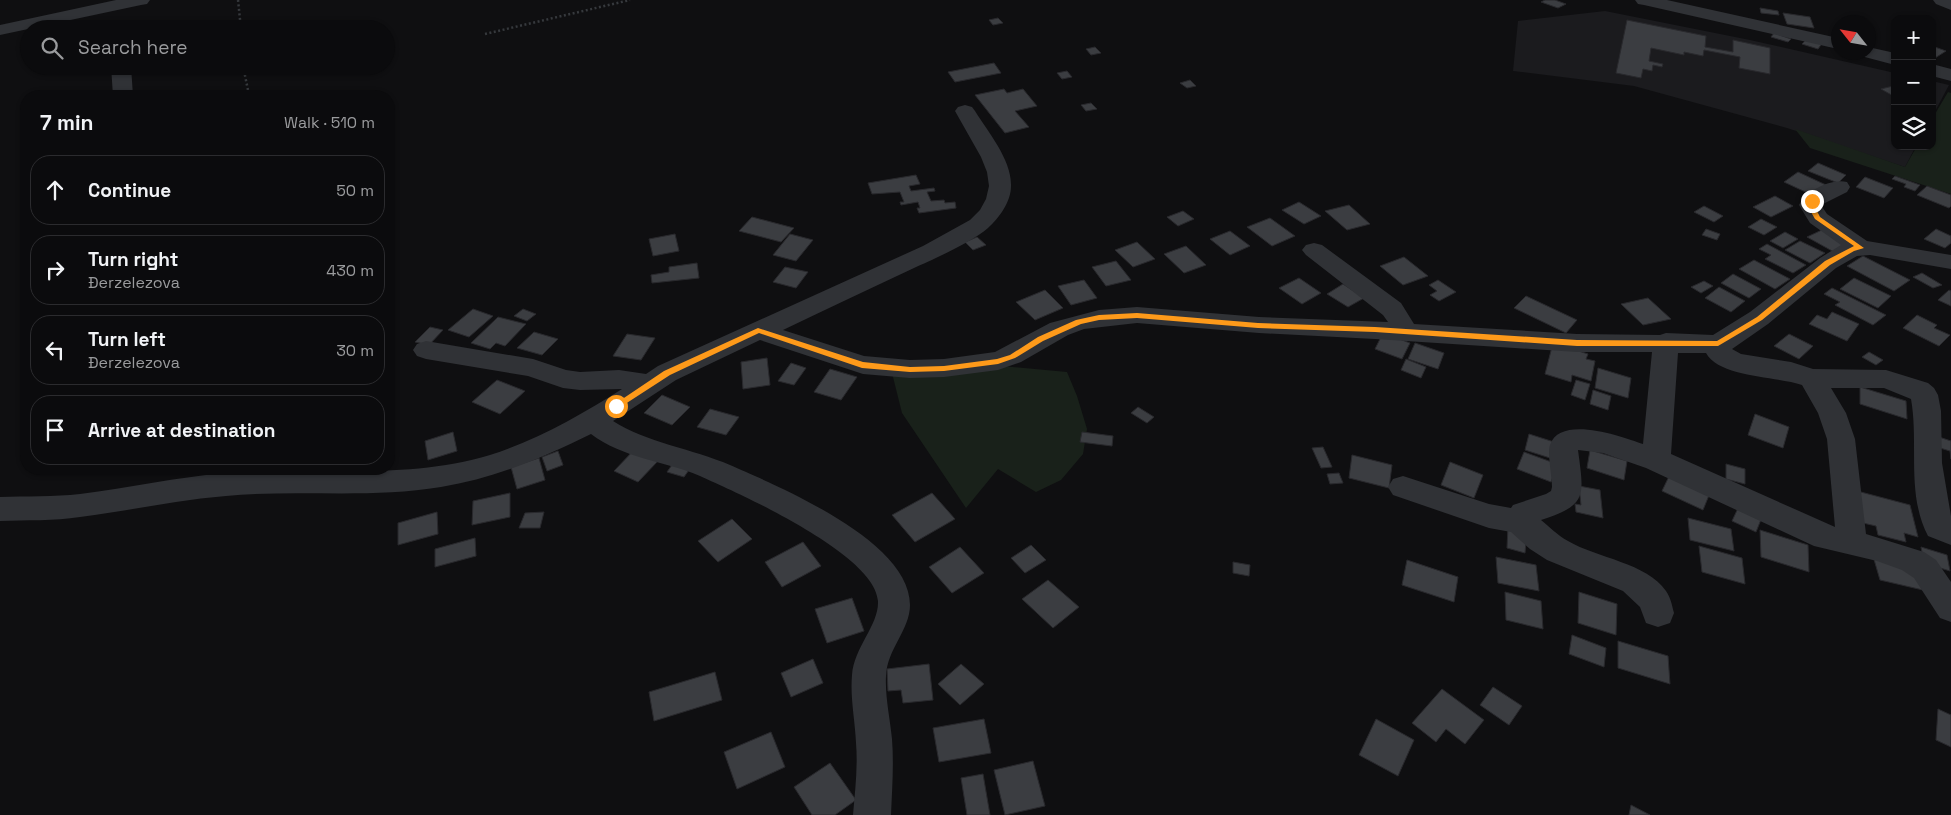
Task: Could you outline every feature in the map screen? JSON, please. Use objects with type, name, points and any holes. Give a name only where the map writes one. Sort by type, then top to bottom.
[{"type":"street","points":[[1644,0],[1831,42]]},
{"type":"street","points":[[1942,0],[1951,5]]},
{"type":"street","points":[[60,20],[131,8]]},
{"type":"street","points":[[0,30],[20,27]]},
{"type":"street","points":[[1876,54],[1891,58]]},
{"type":"street","points":[[1936,71],[1951,75]]},
{"type":"street","points":[[122,75],[123,90]]},
{"type":"street","points":[[0,509],[78,506],[188,488],[228,484],[374,482],[442,476],[493,465],[530,451],[593,421],[648,384],[683,365],[962,236],[978,225],[990,213],[998,199],[1000,186],[998,172],[992,156],[965,111]]},
{"type":"street","points":[[1839,187],[1812,201],[1810,205],[1818,218],[1861,248]]},
{"type":"street","points":[[758,331],[862,365],[910,369],[944,368],[998,361],[1012,356],[1059,329],[1099,318],[1160,316],[1268,326],[1404,331],[1577,343],[1666,342],[1718,344],[1759,318],[1828,263],[1852,249],[1861,248],[1951,262]]},
{"type":"street","points":[[1314,250],[1392,309],[1400,320],[1404,331]]},
{"type":"street","points":[[1656,460],[1666,342]]},
{"type":"street","points":[[1718,344],[1719,352],[1734,362],[1791,371],[1812,378],[1886,379],[1918,390],[1924,395],[1927,412],[1928,463],[1934,510],[1939,527],[1951,533]]},
{"type":"street","points":[[426,350],[533,368],[563,379],[580,381],[619,379],[648,384]]},
{"type":"street","points":[[1812,378],[1832,413],[1840,439],[1852,543]]},
{"type":"street","points":[[593,421],[606,432],[622,439],[695,462],[754,488],[795,509],[844,539],[874,562],[889,584],[894,600],[894,615],[874,651],[869,678],[869,703],[876,775],[872,815]]},
{"type":"street","points":[[1519,521],[1524,513],[1560,501],[1565,496],[1567,486],[1563,446],[1574,439],[1599,442],[1634,451],[1656,460],[1825,537],[1880,549],[1913,561],[1925,569],[1951,608]]},
{"type":"street","points":[[1403,487],[1484,515],[1519,521],[1532,530],[1541,540],[1558,551],[1634,582],[1655,601],[1658,613]]},
{"type":"path","points":[[238,0],[240,20]]},
{"type":"path","points":[[485,34],[630,0]]},
{"type":"path","points":[[245,75],[248,90]]},
{"type":"shaded area","points":[[1605,11],[1750,40],[1831,58],[1831,60],[1891,72],[1891,150],[1914,150],[1905,167],[1787,128],[1634,86],[1513,71],[1518,21]]},
{"type":"shaded area","points":[[1936,82],[1949,85],[1936,109]]},
{"type":"shaded area","points":[[1948,92],[1951,93],[1951,194],[1810,148],[1795,129],[1905,167],[1915,150],[1936,150],[1936,112]]},
{"type":"shaded area","points":[[1001,366],[1067,372],[1087,429],[1083,454],[1061,480],[1036,492],[998,469],[966,508],[902,413],[892,373]]},
{"type":"building","points":[[1555,0],[1566,4],[1558,8],[1541,2]]},
{"type":"building","points":[[1760,8],[1778,11],[1779,15],[1761,13]]},
{"type":"building","points":[[1783,13],[1810,17],[1814,28],[1787,24]]},
{"type":"building","points":[[998,18],[1003,23],[993,25],[989,20]]},
{"type":"building","points":[[1627,20],[1706,36],[1705,47],[1733,52],[1733,40],[1770,48],[1770,74],[1739,68],[1740,57],[1704,50],[1703,56],[1684,52],[1684,55],[1651,48],[1649,61],[1663,64],[1662,67],[1653,65],[1652,71],[1643,69],[1641,78],[1616,73]]},
{"type":"building","points":[[1774,33],[1791,39],[1788,42],[1771,37]]},
{"type":"building","points":[[1808,38],[1823,42],[1818,49],[1802,44]]},
{"type":"building","points":[[1095,47],[1101,53],[1091,55],[1086,49]]},
{"type":"building","points":[[1936,47],[1946,51],[1936,57]]},
{"type":"building","points":[[994,63],[1001,73],[955,82],[948,72]]},
{"type":"building","points":[[1067,71],[1072,77],[1062,79],[1057,73]]},
{"type":"building","points":[[1190,80],[1196,86],[1187,88],[1180,83]]},
{"type":"building","points":[[1891,86],[1891,95],[1881,89]]},
{"type":"building","points":[[1004,89],[1007,93],[1023,89],[1037,106],[1015,111],[1029,127],[1005,133],[975,95]]},
{"type":"building","points":[[1091,103],[1097,109],[1086,111],[1081,105]]},
{"type":"building","points":[[1818,163],[1846,175],[1838,183],[1808,171]]},
{"type":"building","points":[[1798,172],[1826,185],[1812,195],[1784,182]]},
{"type":"building","points":[[916,175],[920,184],[909,186],[911,191],[934,188],[935,191],[927,192],[931,201],[944,200],[945,203],[955,202],[956,208],[919,213],[917,208],[920,208],[918,202],[901,205],[900,202],[904,202],[900,192],[872,194],[868,183]]},
{"type":"building","points":[[1895,176],[1920,185],[1915,191],[1904,187],[1906,184],[1892,179]]},
{"type":"building","points":[[1865,177],[1893,188],[1884,198],[1856,187]]},
{"type":"building","points":[[1927,186],[1951,195],[1951,206],[1949,208],[1917,195]]},
{"type":"building","points":[[1775,196],[1793,206],[1771,217],[1753,207]]},
{"type":"building","points":[[1299,202],[1321,216],[1304,224],[1282,210]]},
{"type":"building","points":[[1349,205],[1370,224],[1347,230],[1325,211]]},
{"type":"building","points":[[1704,206],[1723,216],[1714,222],[1694,212]]},
{"type":"building","points":[[1183,211],[1194,219],[1178,226],[1167,217]]},
{"type":"building","points":[[752,217],[794,228],[781,242],[739,231]]},
{"type":"building","points":[[1270,218],[1295,236],[1272,246],[1247,227]]},
{"type":"building","points":[[1761,219],[1777,227],[1764,235],[1748,227]]},
{"type":"building","points":[[1706,229],[1720,234],[1717,240],[1702,235]]},
{"type":"building","points":[[1824,229],[1850,244],[1834,252],[1807,237]]},
{"type":"building","points":[[1936,229],[1951,236],[1951,243],[1945,248],[1924,239]]},
{"type":"building","points":[[1230,231],[1250,246],[1230,255],[1210,239]]},
{"type":"building","points":[[1785,232],[1798,239],[1783,248],[1770,241]]},
{"type":"building","points":[[675,234],[679,251],[653,256],[649,239]]},
{"type":"building","points":[[790,234],[813,240],[796,261],[773,255]]},
{"type":"building","points":[[977,237],[986,245],[973,250],[965,242]]},
{"type":"building","points":[[1800,241],[1825,253],[1810,263],[1785,250]]},
{"type":"building","points":[[1137,242],[1155,259],[1133,267],[1115,250]]},
{"type":"building","points":[[1767,244],[1806,265],[1793,273],[1765,259],[1771,255],[1759,249]]},
{"type":"building","points":[[1186,246],[1206,265],[1184,273],[1164,254]]},
{"type":"building","points":[[1863,256],[1910,280],[1894,291],[1847,266]]},
{"type":"building","points":[[1404,257],[1428,276],[1403,285],[1380,266]]},
{"type":"building","points":[[1754,260],[1790,279],[1775,289],[1739,269]]},
{"type":"building","points":[[1116,261],[1131,280],[1106,286],[1092,267]]},
{"type":"building","points":[[697,263],[699,278],[652,283],[651,275],[669,272],[669,267]]},
{"type":"building","points":[[785,267],[808,272],[796,288],[773,282]]},
{"type":"building","points":[[1922,273],[1942,285],[1933,288],[1913,277]]},
{"type":"building","points":[[1733,274],[1761,289],[1749,298],[1721,283]]},
{"type":"building","points":[[1299,278],[1321,293],[1302,304],[1279,288]]},
{"type":"building","points":[[1854,278],[1891,296],[1878,308],[1840,289]]},
{"type":"building","points":[[1084,280],[1097,298],[1071,305],[1058,286]]},
{"type":"building","points":[[1438,280],[1456,292],[1439,301],[1430,295],[1437,291],[1429,285]]},
{"type":"building","points":[[1704,281],[1713,286],[1701,293],[1691,287]]},
{"type":"building","points":[[1343,284],[1364,298],[1348,307],[1327,294]]},
{"type":"building","points":[[1719,287],[1745,301],[1731,312],[1705,298]]},
{"type":"building","points":[[1832,288],[1886,315],[1873,325],[1835,305],[1840,302],[1824,294]]},
{"type":"building","points":[[1045,290],[1063,308],[1035,320],[1016,302]]},
{"type":"building","points":[[1949,290],[1951,291],[1951,306],[1938,300]]},
{"type":"building","points":[[1526,296],[1577,320],[1566,333],[1514,308]]},
{"type":"building","points":[[1648,298],[1671,319],[1643,325],[1621,304]]},
{"type":"building","points":[[473,309],[493,316],[469,337],[448,330]]},
{"type":"building","points":[[523,309],[536,314],[527,321],[514,316]]},
{"type":"building","points":[[1832,312],[1859,324],[1847,341],[1809,324],[1817,315],[1827,319]]},
{"type":"building","points":[[1917,315],[1937,325],[1934,328],[1950,335],[1939,346],[1903,328]]},
{"type":"building","points":[[498,317],[526,324],[505,346],[496,343],[490,349],[471,343]]},
{"type":"building","points":[[430,327],[443,330],[429,345],[415,342]]},
{"type":"building","points":[[534,332],[558,339],[542,355],[517,348]]},
{"type":"building","points":[[1383,333],[1410,343],[1402,359],[1375,349]]},
{"type":"building","points":[[627,334],[655,338],[641,360],[613,356]]},
{"type":"building","points":[[1789,334],[1813,346],[1799,359],[1774,346]]},
{"type":"building","points":[[1415,343],[1444,353],[1438,369],[1408,359]]},
{"type":"building","points":[[1553,343],[1588,354],[1586,359],[1595,361],[1591,381],[1572,375],[1571,382],[1545,374]]},
{"type":"building","points":[[1869,352],[1883,360],[1876,365],[1862,357]]},
{"type":"building","points":[[767,358],[770,385],[743,389],[741,362]]},
{"type":"building","points":[[1406,359],[1426,367],[1421,378],[1401,370]]},
{"type":"building","points":[[791,363],[806,368],[794,385],[778,381]]},
{"type":"building","points":[[1598,368],[1631,378],[1628,398],[1595,388]]},
{"type":"building","points":[[830,369],[857,377],[841,400],[814,392]]},
{"type":"building","points":[[497,380],[525,391],[500,414],[472,402]]},
{"type":"building","points":[[1576,380],[1590,384],[1585,400],[1571,395]]},
{"type":"building","points":[[1860,387],[1906,401],[1907,419],[1860,404]]},
{"type":"building","points":[[1593,390],[1611,396],[1608,410],[1590,404]]},
{"type":"building","points":[[662,395],[690,407],[672,425],[644,413]]},
{"type":"building","points":[[1138,407],[1154,417],[1147,423],[1131,413]]},
{"type":"building","points":[[710,409],[739,417],[726,435],[697,427]]},
{"type":"building","points":[[1755,414],[1789,427],[1783,448],[1748,435]]},
{"type":"building","points":[[453,432],[457,451],[428,460],[425,441]]},
{"type":"building","points":[[1082,432],[1113,436],[1112,446],[1080,442]]},
{"type":"building","points":[[1529,434],[1554,442],[1550,458],[1525,450]]},
{"type":"building","points":[[1939,437],[1951,441],[1951,459],[1950,451],[1940,448]]},
{"type":"building","points":[[1323,447],[1332,467],[1321,468],[1312,448]]},
{"type":"building","points":[[634,450],[658,461],[638,482],[614,471]]},
{"type":"building","points":[[1590,450],[1627,461],[1624,480],[1587,468]]},
{"type":"building","points":[[558,451],[563,465],[547,471],[542,457]]},
{"type":"building","points":[[1524,452],[1557,464],[1551,482],[1517,469]]},
{"type":"building","points":[[1352,455],[1392,465],[1389,488],[1349,478]]},
{"type":"building","points":[[539,458],[545,480],[517,489],[511,467]]},
{"type":"building","points":[[674,462],[691,467],[684,477],[667,472]]},
{"type":"building","points":[[1450,462],[1483,475],[1474,498],[1441,485]]},
{"type":"building","points":[[1726,464],[1745,469],[1745,484],[1726,479]]},
{"type":"building","points":[[1672,470],[1712,488],[1703,510],[1662,491]]},
{"type":"building","points":[[1339,473],[1343,483],[1330,484],[1327,474]]},
{"type":"building","points":[[1579,486],[1600,490],[1603,518],[1576,512],[1575,504],[1581,505]]},
{"type":"building","points":[[1857,491],[1910,505],[1918,537],[1904,533],[1906,542],[1878,535],[1876,526],[1863,523]]},
{"type":"building","points":[[510,493],[510,517],[472,525],[473,501]]},
{"type":"building","points":[[932,493],[955,519],[915,542],[892,515]]},
{"type":"building","points":[[1739,506],[1762,517],[1756,532],[1732,521]]},
{"type":"building","points":[[437,512],[438,534],[398,545],[398,523]]},
{"type":"building","points":[[544,512],[540,528],[519,528],[525,513]]},
{"type":"building","points":[[1688,518],[1731,529],[1734,551],[1690,540]]},
{"type":"building","points":[[732,519],[752,539],[718,562],[698,541]]},
{"type":"building","points":[[1508,526],[1527,531],[1525,553],[1507,548]]},
{"type":"building","points":[[1760,530],[1808,545],[1809,572],[1761,557]]},
{"type":"building","points":[[475,538],[476,556],[435,567],[435,549]]},
{"type":"building","points":[[803,542],[821,566],[782,587],[765,562]]},
{"type":"building","points":[[1031,545],[1046,560],[1025,573],[1011,558]]},
{"type":"building","points":[[1699,546],[1742,558],[1745,584],[1702,572]]},
{"type":"building","points":[[960,547],[984,573],[952,593],[929,567]]},
{"type":"building","points":[[1921,547],[1947,555],[1950,571],[1924,563]]},
{"type":"building","points":[[1873,556],[1915,566],[1923,590],[1880,580]]},
{"type":"building","points":[[1496,557],[1536,565],[1539,591],[1498,583]]},
{"type":"building","points":[[1407,560],[1458,577],[1454,602],[1402,585]]},
{"type":"building","points":[[1233,562],[1250,565],[1249,576],[1233,573]]},
{"type":"building","points":[[1048,580],[1079,607],[1053,628],[1022,599]]},
{"type":"building","points":[[1505,592],[1541,601],[1543,629],[1506,620]]},
{"type":"building","points":[[1579,592],[1617,604],[1616,635],[1578,623]]},
{"type":"building","points":[[852,598],[864,631],[827,643],[815,609]]},
{"type":"building","points":[[1572,635],[1606,648],[1604,667],[1569,654]]},
{"type":"building","points":[[1618,641],[1668,656],[1670,684],[1618,668]]},
{"type":"building","points":[[813,659],[823,683],[791,697],[781,673]]},
{"type":"building","points":[[929,664],[933,700],[903,703],[901,690],[888,691],[887,669]]},
{"type":"building","points":[[961,664],[984,684],[960,705],[938,684]]},
{"type":"building","points":[[715,672],[722,700],[654,721],[649,692]]},
{"type":"building","points":[[1493,687],[1522,706],[1509,725],[1480,705]]},
{"type":"building","points":[[1442,689],[1484,720],[1465,744],[1446,729],[1436,742],[1412,723]]},
{"type":"building","points":[[1938,709],[1951,715],[1951,747],[1936,740]]},
{"type":"building","points":[[984,719],[991,753],[939,762],[933,728]]},
{"type":"building","points":[[1376,719],[1414,740],[1398,776],[1359,755]]},
{"type":"building","points":[[771,732],[785,767],[737,789],[724,752]]},
{"type":"building","points":[[1033,761],[1045,806],[1005,815],[994,770]]},
{"type":"building","points":[[830,763],[856,800],[835,815],[812,815],[794,787]]},
{"type":"building","points":[[983,774],[990,815],[967,815],[961,778]]},
{"type":"building","points":[[1631,805],[1650,815],[1629,815]]},
{"type":"route","points":[[616,406],[667,373],[758,331],[806,345],[862,365],[910,369],[944,368],[998,361],[1025,350],[1059,329],[1079,322],[1099,318],[1137,315],[1258,325],[1375,330],[1577,343],[1666,342],[1718,344],[1759,318],[1828,263],[1852,249],[1861,248],[1818,218],[1810,205],[1812,201]]}]
